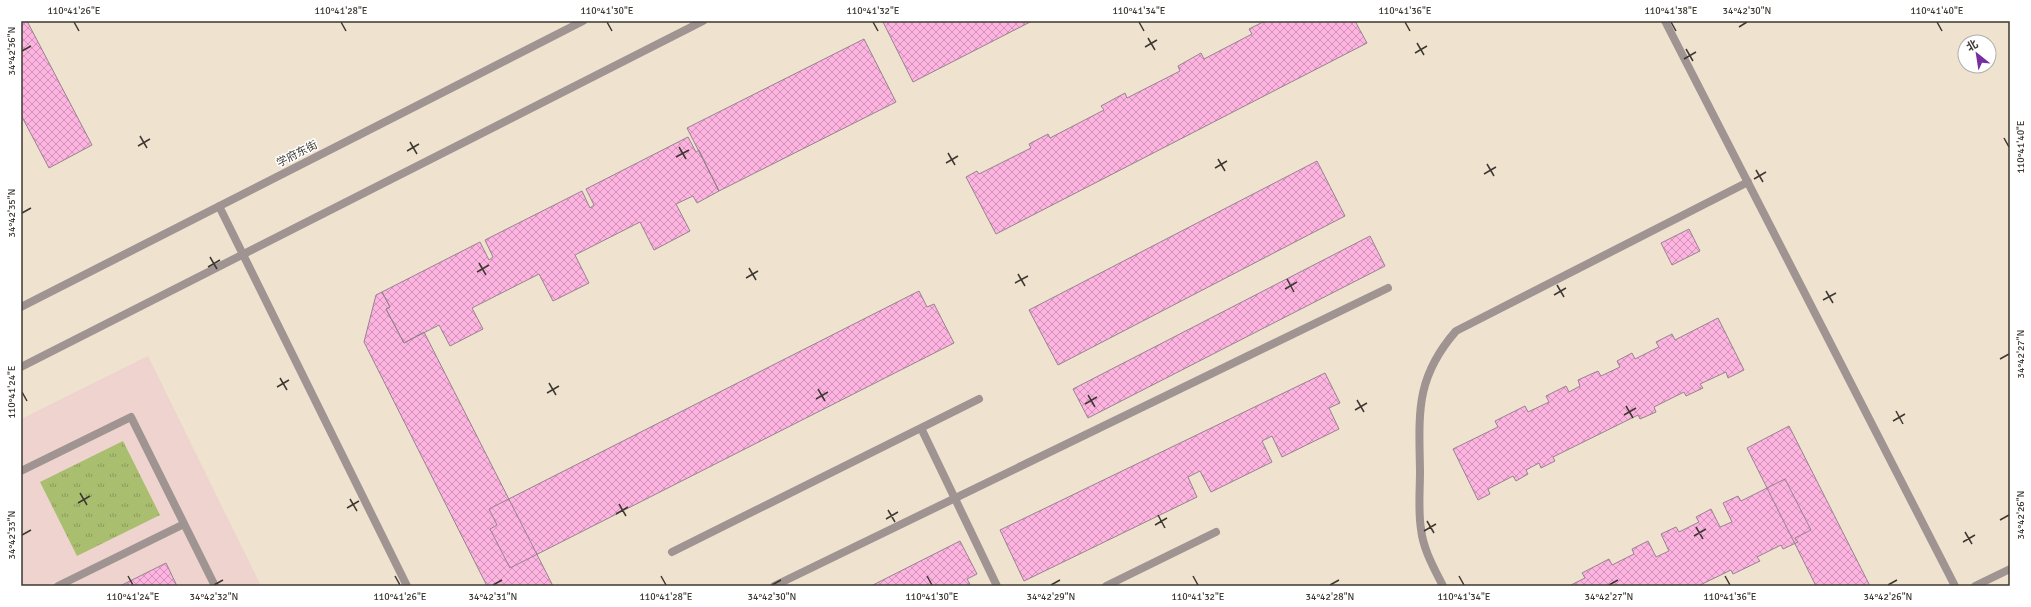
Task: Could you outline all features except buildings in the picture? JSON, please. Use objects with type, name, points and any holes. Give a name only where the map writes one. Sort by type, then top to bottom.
[{"type":"street","name":"学府东街","points":[[21,307],[583,21]]},
{"type":"street","points":[[21,367],[703,21]]},
{"type":"street","points":[[1665,21],[1955,586]]},
{"type":"street","points":[[1443,586],[1429,557],[1420,530],[1419,417],[1421,397],[1426,378],[1444,344],[1456,331],[1748,182]]},
{"type":"street","points":[[219,206],[407,586]]},
{"type":"street","points":[[774,586],[1388,288]]},
{"type":"street","points":[[672,552],[979,399]]},
{"type":"street","points":[[21,471],[131,417],[215,586]]},
{"type":"street","points":[[921,428],[997,586]]},
{"type":"street","points":[[58,586],[184,524]]},
{"type":"street","points":[[1106,586],[1216,532]]},
{"type":"street","points":[[1975,586],[2010,569]]},
{"type":"shaded area","points":[[148,356],[261,586],[21,586],[21,419]]},
{"type":"green space","points":[[123,441],[160,515],[77,556],[40,482]]}]
